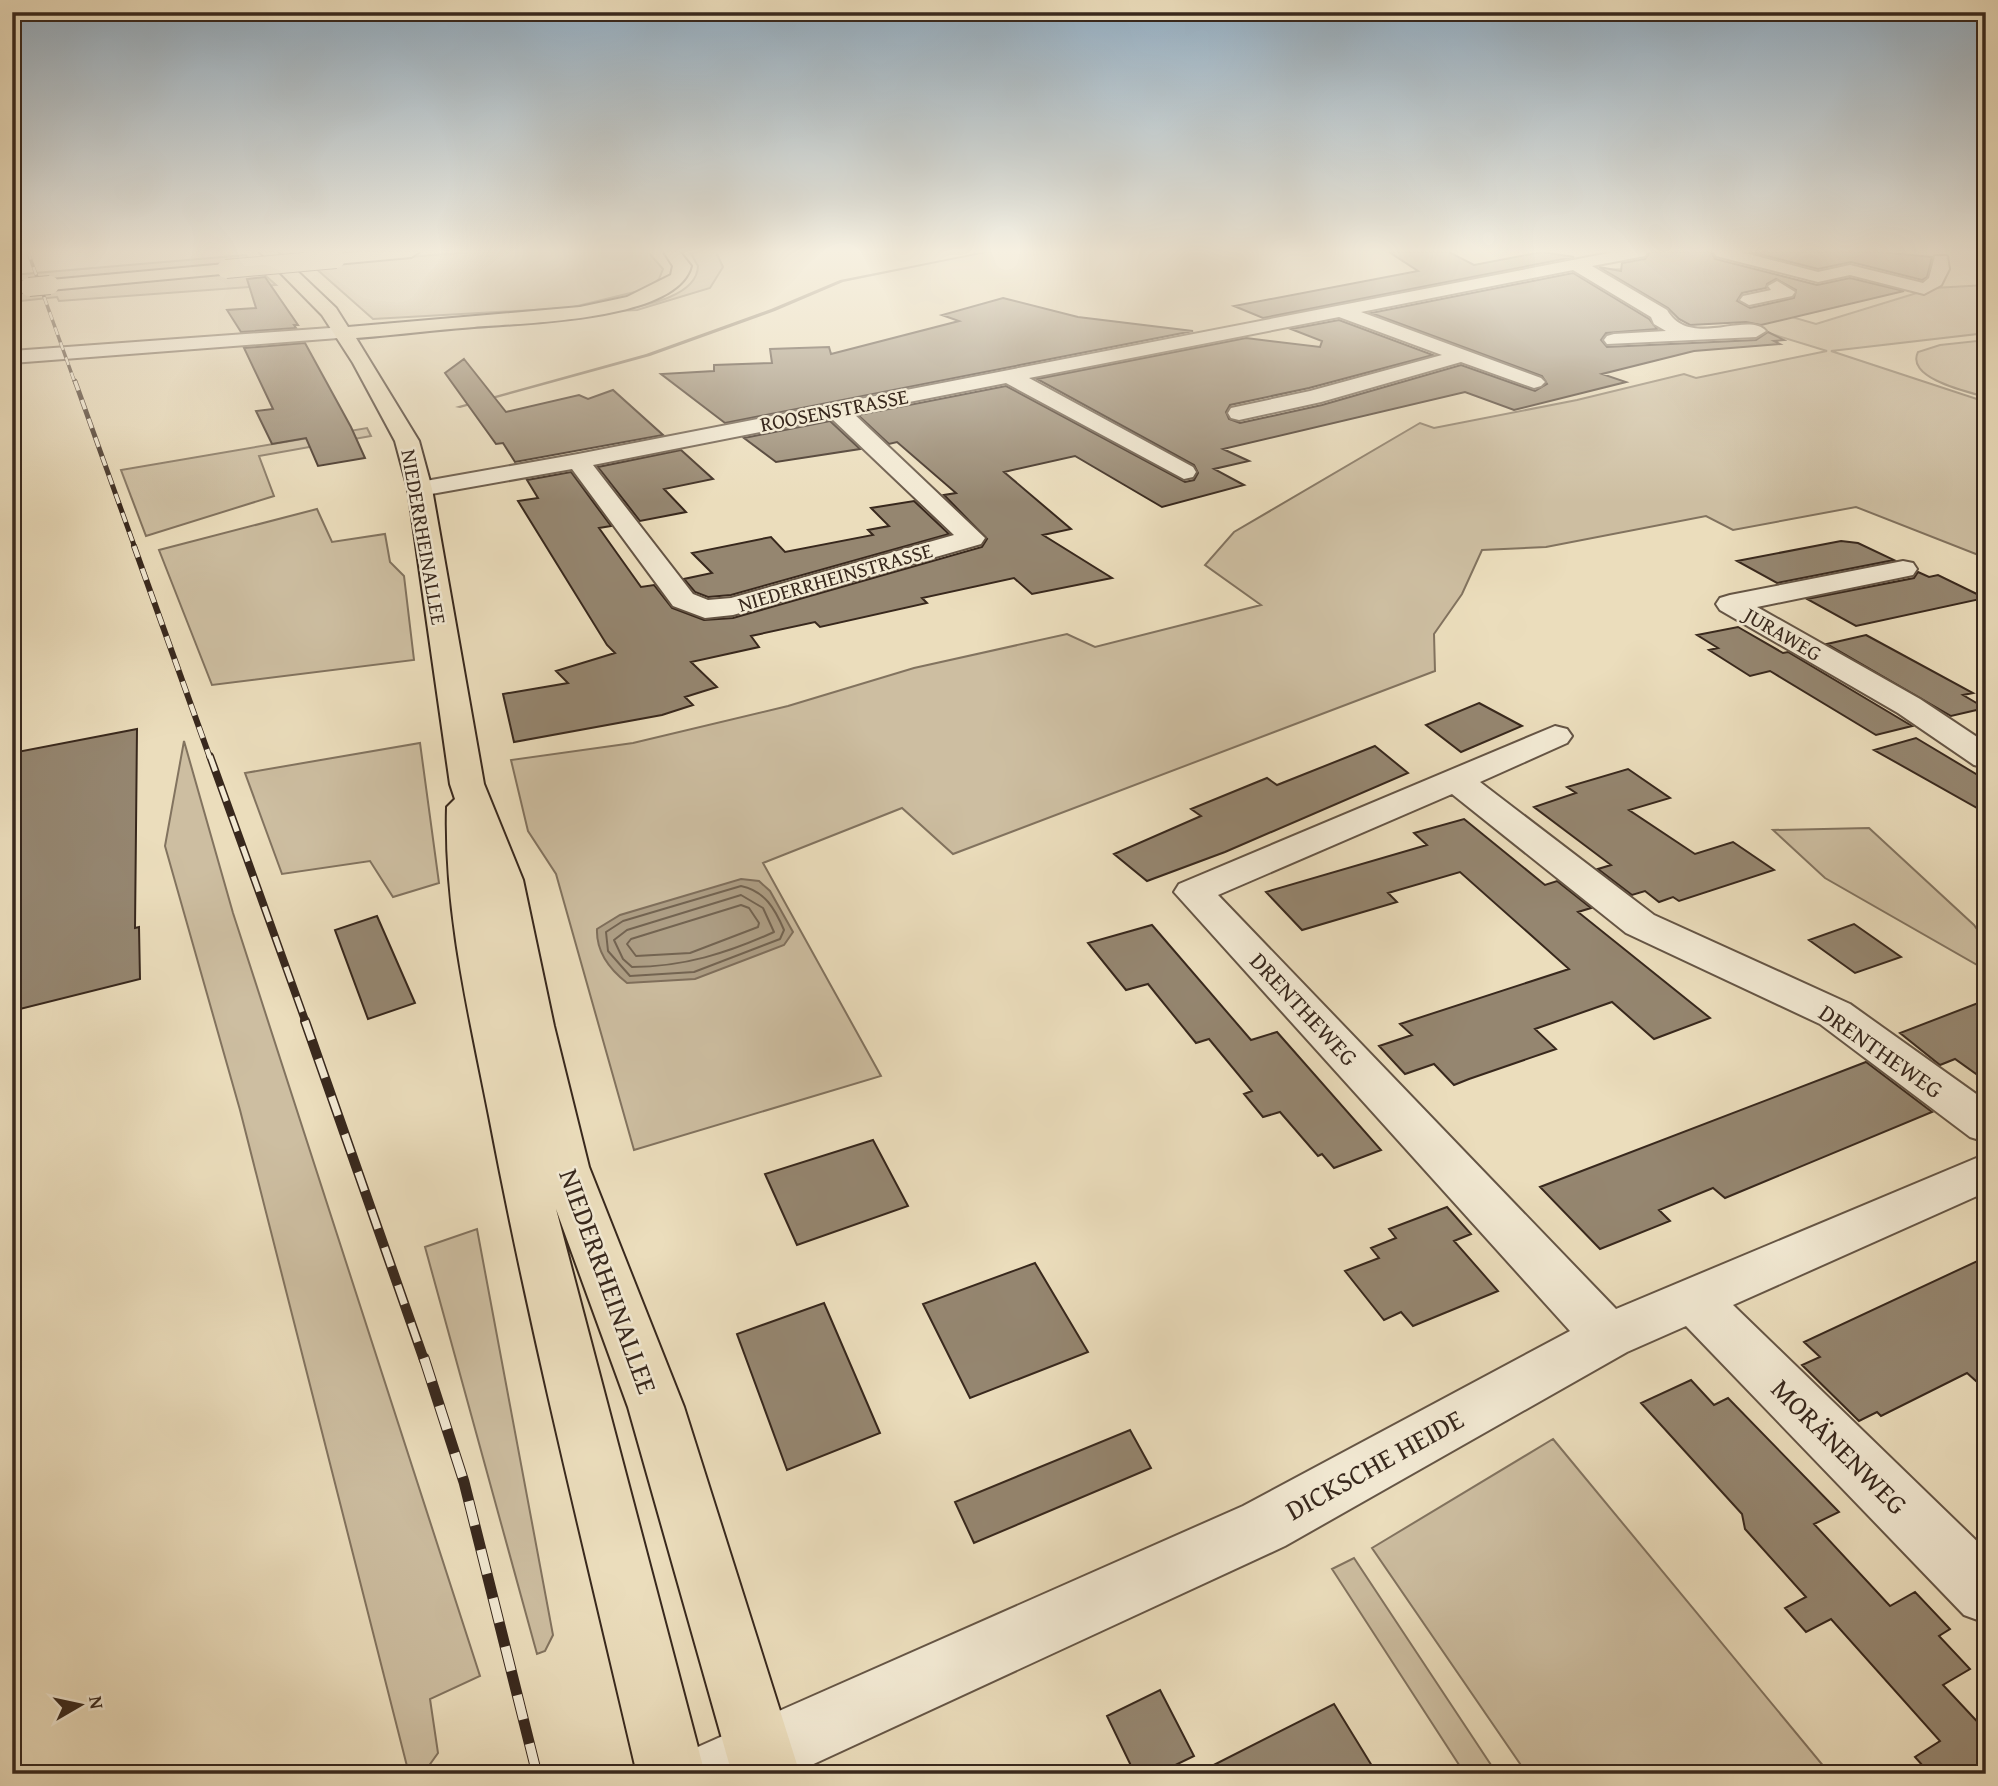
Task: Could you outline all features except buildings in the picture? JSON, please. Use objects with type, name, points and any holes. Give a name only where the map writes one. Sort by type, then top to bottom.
[{"type":"main road","name":"NIEDERRHEINALLEE","points":[[345,335],[407,441],[420,489],[467,784],[504,880],[532,1026],[565,1167],[656,1407],[748,1767]]},
{"type":"main road","points":[[363,363],[378,344],[395,335]]},
{"type":"main road","name":"NIEDERRHEINALLEE","points":[[467,784],[464,831],[475,927],[534,1228],[671,1774]]},
{"type":"street","points":[[12,357],[278,335]]},
{"type":"street","name":"ROOSENSTRASSE","points":[[420,489],[578,461],[1221,335]]},
{"type":"street","points":[[1406,335],[1534,382]]},
{"type":"street","points":[[1614,340],[1698,335]]},
{"type":"street","points":[[1239,414],[1313,397],[1461,356]]},
{"type":"street","points":[[1009,376],[1184,472]]},
{"type":"street","name":"NIEDERRHEINSTRASSE","points":[[578,461],[683,600],[705,609],[733,606],[972,538],[835,410]]},
{"type":"street","name":"JURAWEG","points":[[1903,569],[1730,604],[1909,706],[1953,739],[1986,758]]},
{"type":"street","points":[[1953,739],[1986,731]]},
{"type":"street","name":"DRENTHEWEG","points":[[1555,736],[1193,892],[1608,1336]]},
{"type":"street","name":"DRENTHEWEG","points":[[1456,780],[1640,924],[1835,1014],[1986,1125]]},
{"type":"street","name":"DICKSCHE HEIDE","points":[[748,1767],[1264,1526],[1608,1336],[1986,1172]]},
{"type":"street","name":"MORÄNENWEG","points":[[1693,1300],[1986,1593]]},
{"type":"shaded area","points":[[1776,335],[1966,335],[1831,351],[1986,402],[1986,558],[1856,507],[1733,530],[1706,516],[1546,547],[1482,550],[1462,594],[1434,634],[1435,671],[953,854],[902,808],[763,863],[881,1076],[634,1150],[556,874],[528,831],[511,760],[633,743],[788,706],[914,668],[1067,634],[1095,647],[1261,605],[1205,565],[1234,532],[1420,423],[1434,428],[1577,400],[1684,374],[1696,378],[1827,351]]},
{"type":"shaded area","points":[[1986,340],[1986,397],[1940,382],[1921,369],[1916,361],[1918,352],[1940,345]]},
{"type":"shaded area","points":[[367,428],[371,436],[259,456],[274,496],[146,536],[121,470]]},
{"type":"shaded area","points":[[317,509],[332,542],[385,534],[390,562],[404,576],[414,660],[212,685],[159,550]]},
{"type":"shaded area","points":[[184,741],[233,913],[480,1676],[430,1699],[438,1753],[423,1774],[409,1774],[240,1110],[165,846]]},
{"type":"shaded area","points":[[420,743],[439,883],[393,897],[370,861],[282,874],[245,773]]},
{"type":"shaded area","points":[[1869,828],[1974,925],[1986,942],[1986,970],[1825,878],[1773,830]]},
{"type":"shaded area","points":[[477,1229],[553,1635],[545,1651],[537,1654],[425,1247]]},
{"type":"shaded area","points":[[1553,1439],[1830,1774],[1527,1774],[1372,1548]]},
{"type":"shaded area","points":[[1354,1558],[1497,1774],[1465,1774],[1332,1569]]},
{"type":"water","points":[[741,879],[759,881],[770,891],[793,932],[784,945],[695,979],[627,983],[601,953],[597,929],[620,915]]},
{"type":"waterway","points":[[458,407],[648,355],[703,335]]},
{"type":"railway","points":[[58,335],[75,383]]},
{"type":"railway","points":[[75,381],[135,548]]},
{"type":"railway","points":[[134,546],[210,758]]},
{"type":"railway","points":[[210,756],[306,1023]]},
{"type":"railway","points":[[305,1021],[424,1360]]},
{"type":"railway","points":[[424,1358],[464,1482],[537,1774]]}]
